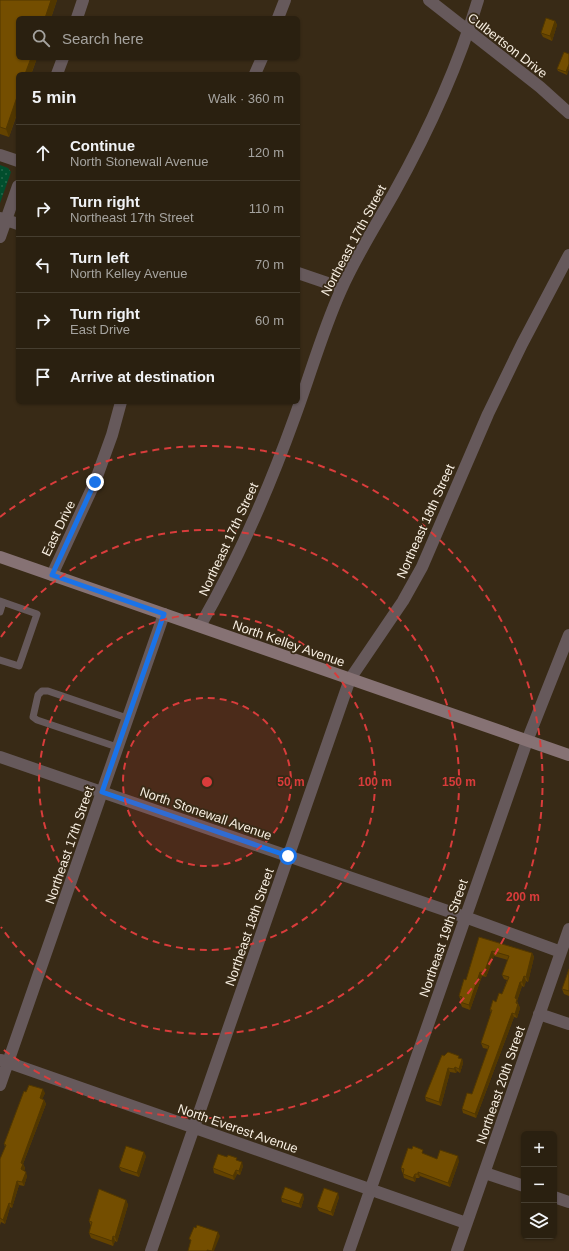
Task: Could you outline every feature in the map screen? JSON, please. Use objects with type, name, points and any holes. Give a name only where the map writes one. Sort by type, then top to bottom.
[{"type":"street","points":[[78,16],[83,0]]},
{"type":"street","points":[[279,16],[285,0]]},
{"type":"street","name":"Culbertson Drive","points":[[429,0],[540,88],[569,113]]},
{"type":"street","name":"Northeast 17th Street","points":[[300,402],[324,333],[342,288],[428,127],[468,31],[478,0]]},
{"type":"street","points":[[58,72],[62,60]]},
{"type":"street","points":[[256,72],[261,60]]},
{"type":"street","points":[[0,155],[16,160]]},
{"type":"street","points":[[0,237],[3,219],[16,190]]},
{"type":"street","points":[[3,219],[16,223]]},
{"type":"street","name":"Northeast 18th Street","points":[[151,1251],[350,679],[403,601],[422,567],[494,402],[522,344],[569,255]]},
{"type":"street","points":[[300,274],[342,288]]},
{"type":"street","name":"East Drive","points":[[52,575],[95,482],[112,435],[120,404]]},
{"type":"street","name":"Northeast 17th Street","points":[[200,626],[224,582],[259,510],[299,404]]},
{"type":"street","name":"North Kelley Avenue","points":[[0,557],[569,755]]},
{"type":"street","name":"Northeast 17th Street","points":[[0,1085],[4,1061],[102,792],[164,614]]},
{"type":"street","name":"Northeast 19th Street","points":[[349,1251],[527,741],[569,635]]},
{"type":"street","name":"North Stonewall Avenue","points":[[0,757],[465,917],[561,952]]},
{"type":"street","name":"Northeast 20th Street","points":[[457,1251],[569,929]]},
{"type":"street","points":[[539,1014],[569,1024]]},
{"type":"street","name":"North Everest Avenue","points":[[4,1061],[466,1223]]},
{"type":"street","points":[[485,1173],[521,1185]]},
{"type":"street","points":[[557,1198],[569,1202]]},
{"type":"lane","points":[[0,612],[2,602],[38,614],[18,666],[0,660]]},
{"type":"lane","points":[[117,747],[37,720],[33,717],[38,695],[42,691],[48,691],[127,718]]},
{"type":"green space","points":[[0,165],[8,168],[11,172],[0,203]]},
{"type":"building","points":[[0,0],[51,0],[46,16],[16,16],[16,60],[30,60],[26,72],[16,72],[16,100],[6,129],[0,127]]},
{"type":"building","points":[[546,18],[555,21],[550,36],[541,33]]},
{"type":"building","points":[[564,52],[569,54],[569,64],[566,72],[557,69]]},
{"type":"building","points":[[479,937],[532,953],[526,977],[524,976],[522,982],[520,982],[515,998],[517,999],[516,1003],[518,1004],[515,1014],[512,1013],[475,1114],[462,1109],[467,1093],[472,1094],[489,1046],[481,1043],[492,1010],[490,1010],[493,1000],[496,1002],[499,993],[502,994],[509,977],[502,975],[509,956],[492,951],[484,973],[480,972],[469,1005],[460,1002],[462,997],[459,996],[464,979],[466,980]]},
{"type":"building","points":[[569,969],[569,991],[562,989]]},
{"type":"building","points":[[448,1052],[459,1056],[458,1058],[462,1059],[459,1069],[455,1067],[454,1069],[448,1068],[439,1102],[425,1097],[442,1055],[444,1056]]},
{"type":"building","points":[[29,1085],[43,1089],[40,1098],[44,1100],[21,1163],[23,1164],[21,1169],[26,1172],[22,1182],[17,1181],[11,1204],[9,1203],[3,1220],[0,1218],[0,1159],[6,1145],[4,1144],[24,1091],[26,1092]]},
{"type":"building","points":[[126,1146],[144,1152],[137,1173],[119,1167]]},
{"type":"building","points":[[413,1146],[423,1150],[422,1153],[437,1159],[440,1150],[458,1156],[448,1183],[418,1172],[418,1174],[415,1174],[413,1178],[403,1174],[404,1169],[401,1168],[408,1148],[412,1149]]},
{"type":"building","points":[[218,1154],[237,1158],[236,1160],[242,1162],[239,1171],[236,1170],[233,1176],[213,1168]]},
{"type":"building","points":[[285,1187],[303,1194],[299,1204],[281,1198]]},
{"type":"building","points":[[324,1188],[338,1193],[331,1212],[317,1207]]},
{"type":"building","points":[[99,1189],[126,1200],[115,1237],[113,1236],[112,1241],[89,1233],[92,1222],[89,1221]]},
{"type":"building","points":[[197,1225],[218,1232],[212,1251],[188,1251],[191,1240],[189,1239],[194,1227],[196,1228]]},
{"type":"route","points":[[95,482],[52,575],[164,614],[102,792],[288,856]]}]
